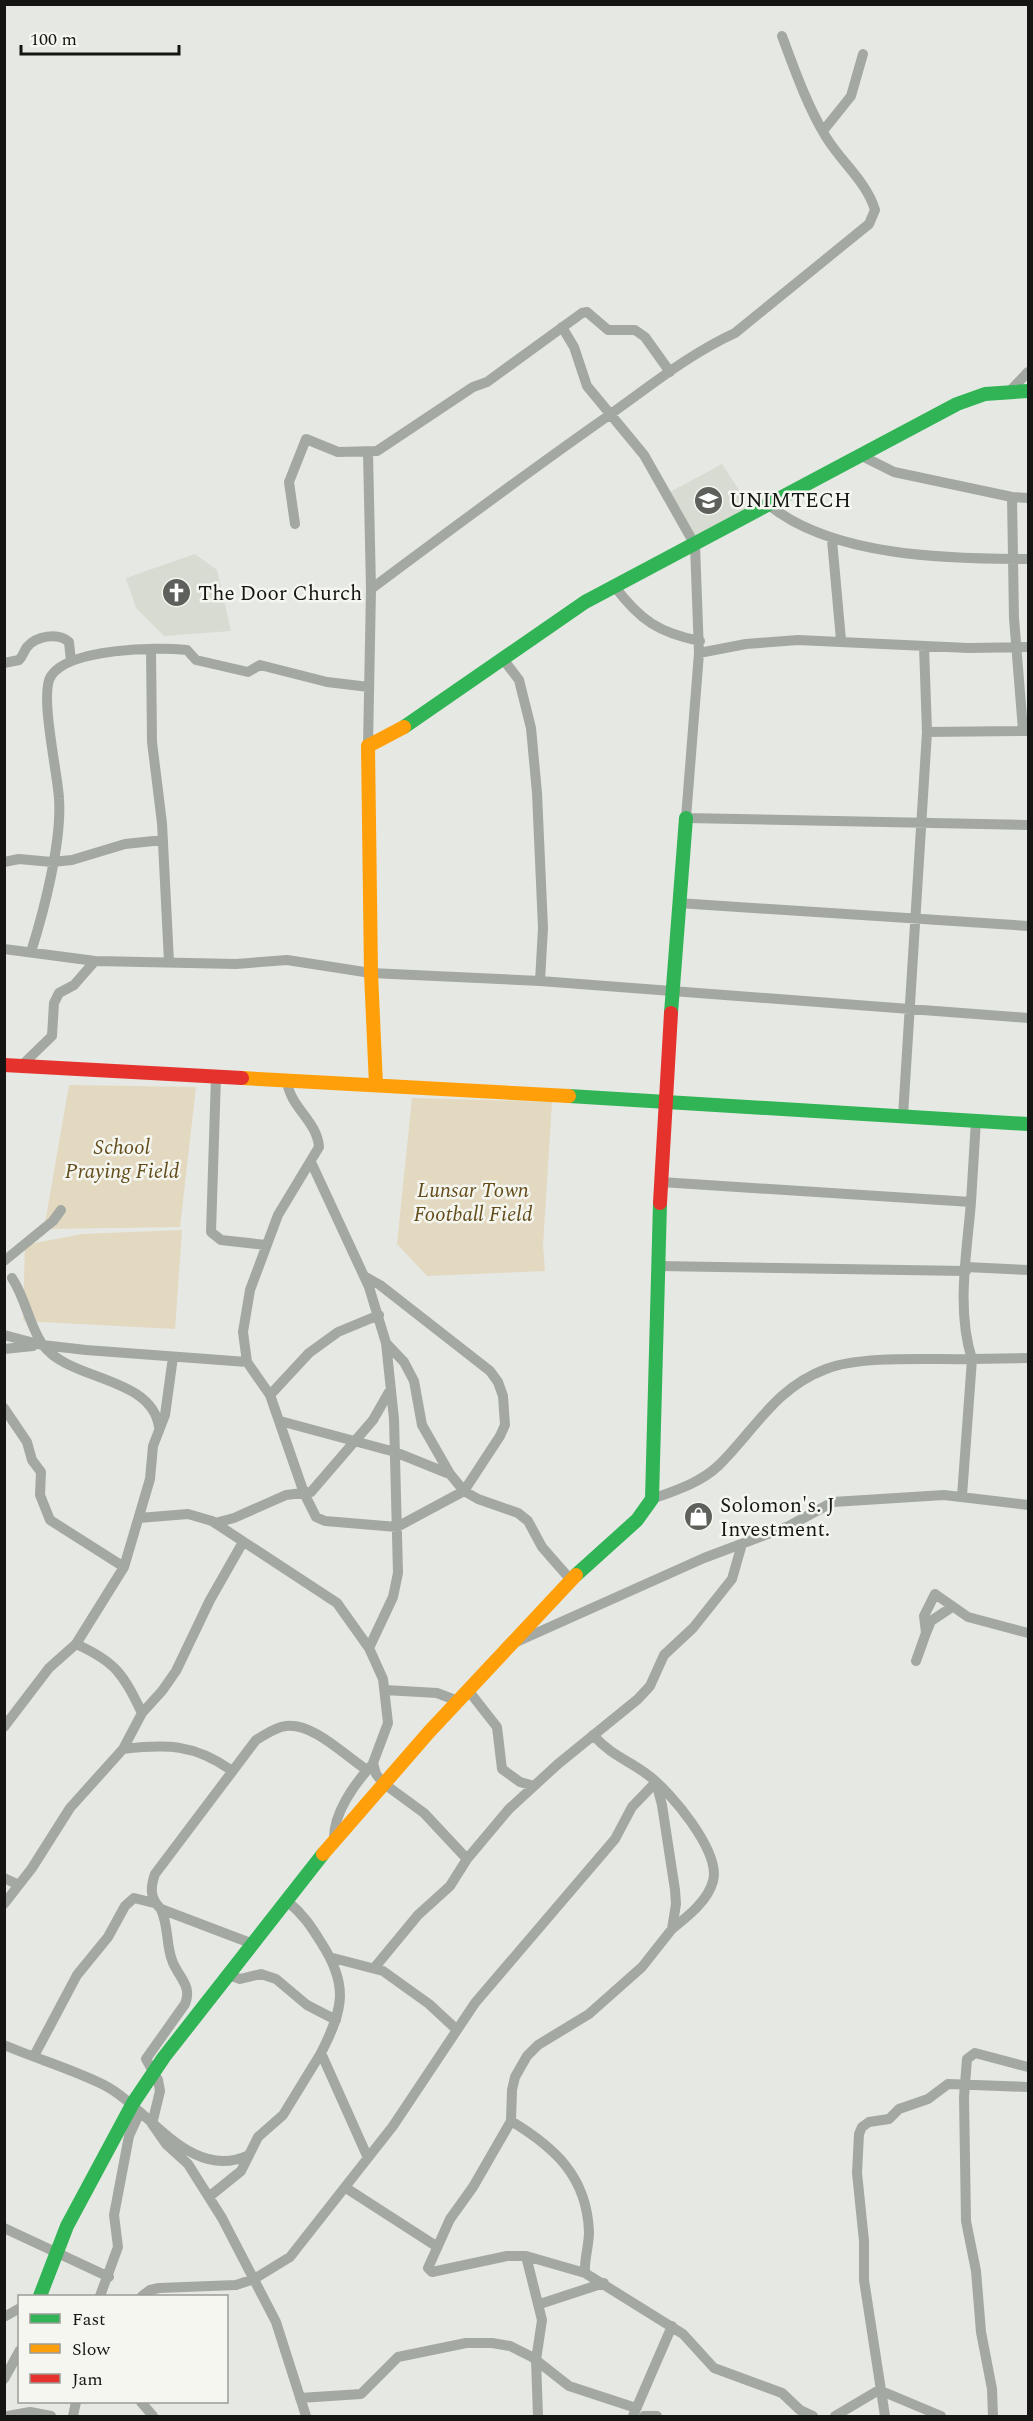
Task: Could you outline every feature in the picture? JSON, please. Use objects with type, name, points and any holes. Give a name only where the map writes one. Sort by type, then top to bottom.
[{"type":"street","points":[[371,589],[528,471],[670,372],[714,343],[735,333],[868,224],[874,210],[868,193],[823,132],[807,104],[782,36]]},
{"type":"street","points":[[823,132],[851,96],[863,54]]},
{"type":"street","points":[[295,524],[289,482],[306,439],[338,452],[377,451],[473,387],[487,382],[584,312],[608,330],[635,330],[645,337],[670,372]]},
{"type":"street","points":[[334,1840],[335,1824],[352,1788],[458,1701],[505,1646],[570,1579],[637,1520],[652,1499],[661,1182],[678,903],[699,647],[695,545],[644,455],[587,386],[574,346],[562,327]]},
{"type":"street","points":[[1011,390],[1029,372]]},
{"type":"street","points":[[369,746],[405,727],[585,602],[970,398],[1011,390],[1029,391]]},
{"type":"street","points":[[368,452],[371,589],[369,687],[371,973],[376,1085]]},
{"type":"street","points":[[862,456],[894,472],[1012,497],[1029,498]]},
{"type":"street","points":[[927,732],[1026,730],[1017,647],[1012,559],[1012,497]]},
{"type":"street","points":[[769,505],[786,519],[832,540],[856,546],[926,554],[1029,559]]},
{"type":"street","points":[[832,540],[841,640]]},
{"type":"street","points":[[615,587],[631,608],[662,631],[699,647],[798,640],[841,640],[924,646],[1029,647]]},
{"type":"street","points":[[4,663],[19,660],[27,647],[38,638],[57,636],[69,642],[71,661]]},
{"type":"street","points":[[903,1116],[927,732],[924,646]]},
{"type":"street","points":[[31,952],[58,831],[59,799],[51,745],[48,684],[51,676],[71,661],[151,649],[187,650],[196,660],[248,672],[260,665],[327,682],[369,687]]},
{"type":"street","points":[[151,649],[152,742],[163,840],[169,962]]},
{"type":"street","points":[[503,659],[519,680],[531,728],[537,793],[543,928],[540,981]]},
{"type":"street","points":[[686,818],[1029,825]]},
{"type":"street","points":[[4,862],[19,859],[52,862],[89,857],[125,844],[163,840]]},
{"type":"street","points":[[678,903],[1029,926]]},
{"type":"street","points":[[4,949],[94,961],[236,964],[287,960],[371,973],[540,981],[1029,1018]]},
{"type":"street","points":[[21,1066],[52,1036],[54,1003],[59,993],[74,985],[94,961]]},
{"type":"street","points":[[4,1065],[666,1101],[1029,1124]]},
{"type":"street","points":[[216,1076],[211,1232],[221,1240],[266,1245]]},
{"type":"street","points":[[286,1080],[288,1093],[314,1128],[319,1140],[317,1153],[278,1215],[244,1312],[243,1340],[247,1362],[270,1395],[304,1493],[319,1519],[397,1527],[464,1491],[500,1436],[505,1425],[506,1411],[498,1382],[490,1371],[380,1285],[364,1276]]},
{"type":"street","points":[[962,1496],[972,1359],[965,1337],[966,1269],[976,1120]]},
{"type":"street","points":[[311,1162],[364,1276],[379,1315],[386,1343],[395,1452],[396,1588],[369,1648]]},
{"type":"street","points":[[661,1182],[971,1202]]},
{"type":"street","points":[[4,1261],[53,1221],[61,1210]]},
{"type":"street","points":[[658,1266],[1029,1270]]},
{"type":"street","points":[[12,1278],[22,1293],[42,1345],[67,1363],[132,1390],[154,1412],[159,1427]]},
{"type":"street","points":[[270,1395],[309,1353],[338,1332],[379,1315]]},
{"type":"street","points":[[4,1335],[42,1345],[247,1362]]},
{"type":"street","points":[[386,1343],[404,1362],[414,1381],[422,1425],[450,1474],[464,1491],[478,1499],[518,1513],[528,1521],[542,1547],[570,1579]]},
{"type":"street","points":[[4,1349],[42,1345]]},
{"type":"street","points":[[4,1727],[49,1668],[76,1644],[124,1567],[150,1479],[153,1446],[165,1414],[173,1357]]},
{"type":"street","points":[[652,1499],[696,1482],[717,1467],[779,1396],[826,1368],[861,1362],[1029,1358]]},
{"type":"street","points":[[215,1523],[234,1518],[286,1495],[311,1492],[385,1404],[391,1389]]},
{"type":"street","points":[[4,1408],[27,1442],[32,1460],[41,1472],[40,1495],[50,1520],[124,1567]]},
{"type":"street","points":[[280,1421],[421,1460],[450,1474]]},
{"type":"street","points":[[505,1646],[789,1526],[833,1502],[962,1496],[1029,1505]]},
{"type":"street","points":[[40,2295],[91,2178],[136,2107],[153,2074],[334,1840],[373,1773],[388,1723],[385,1690],[377,1662],[330,1596],[215,1523],[188,1514],[139,1518]]},
{"type":"street","points":[[4,1904],[70,1808],[123,1749],[142,1713],[176,1671],[210,1600],[243,1542]]},
{"type":"street","points":[[375,1967],[418,1915],[450,1886],[467,1859],[509,1809],[593,1735],[638,1699],[650,1686],[664,1655],[693,1628],[732,1579],[742,1544]]},
{"type":"street","points":[[926,1633],[924,1616],[935,1594],[968,1617],[1029,1633]]},
{"type":"street","points":[[916,1661],[931,1621],[952,1607]]},
{"type":"street","points":[[76,1644],[103,1656],[117,1669],[142,1713]]},
{"type":"street","points":[[385,1690],[437,1693],[458,1701]]},
{"type":"street","points":[[468,1690],[497,1728],[502,1769],[520,1782],[534,1786]]},
{"type":"street","points":[[152,2124],[160,2091],[158,2080],[146,2059],[185,2004],[188,1993],[186,1984],[171,1959],[170,1944],[152,1883],[155,1874],[231,1770],[256,1740],[288,1725],[315,1733],[424,1812],[467,1859]]},
{"type":"street","points":[[593,1735],[608,1751],[656,1782],[689,1819],[704,1843],[715,1872],[708,1893],[672,1929],[642,1966],[606,2001],[538,2045],[527,2056],[514,2084],[511,2121],[473,2187],[450,2219],[428,2268],[432,2272],[507,2256],[526,2256],[585,2273],[672,2326],[692,2342],[704,2360],[714,2368],[782,2393],[800,2410],[813,2416]]},
{"type":"street","points":[[123,1749],[161,1744],[188,1748],[211,1756],[231,1770]]},
{"type":"street","points":[[656,1782],[675,1890],[676,1904],[672,1929]]},
{"type":"street","points":[[143,2295],[150,2290],[159,2288],[236,2284],[254,2279],[290,2257],[368,2158],[444,2053],[456,2029],[519,1950],[560,1905],[578,1879],[615,1839],[632,1808],[656,1782]]},
{"type":"street","points":[[4,1878],[19,1885]]},
{"type":"street","points":[[34,2056],[77,1976],[108,1937],[125,1906],[134,1898],[253,1944]]},
{"type":"street","points":[[210,2196],[241,2171],[258,2137],[283,2115],[321,2053],[336,2020],[339,2008],[339,1976],[333,1958],[305,1916],[286,1901]]},
{"type":"street","points":[[333,1958],[343,1962],[375,1967],[403,1983],[456,2029]]},
{"type":"street","points":[[229,1976],[240,1979],[261,1974],[276,1979],[307,2005],[336,2020]]},
{"type":"street","points":[[4,2045],[104,2086],[136,2107],[166,2144],[188,2164],[210,2196],[285,2343],[306,2416]]},
{"type":"street","points":[[321,2053],[368,2158]]},
{"type":"street","points":[[993,2416],[992,2389],[981,2332],[976,2271],[966,2221],[965,2083],[967,2059],[972,2054],[1029,2067]]},
{"type":"street","points":[[885,2416],[879,2390],[864,2280],[864,2241],[857,2173],[859,2134],[862,2127],[869,2122],[889,2119],[899,2109],[928,2099],[948,2084],[1029,2087]]},
{"type":"street","points":[[100,2295],[109,2277],[118,2247],[114,2215],[136,2107]]},
{"type":"street","points":[[511,2121],[553,2149],[577,2182],[589,2233],[585,2273]]},
{"type":"street","points":[[152,2124],[186,2150],[201,2157],[229,2162],[249,2156]]},
{"type":"street","points":[[346,2188],[436,2246]]},
{"type":"street","points":[[4,2228],[109,2277]]},
{"type":"street","points":[[526,2256],[540,2304],[542,2320],[537,2360],[538,2416]]},
{"type":"street","points":[[540,2304],[604,2283]]},
{"type":"street","points":[[4,2317],[18,2309]]},
{"type":"street","points":[[638,2414],[672,2326]]},
{"type":"street","points":[[300,2398],[361,2394],[398,2357],[466,2343],[510,2346],[537,2360],[569,2386],[638,2414],[657,2416]]},
{"type":"street","points":[[4,2379],[18,2354]]},
{"type":"street","points":[[835,2416],[879,2390]]},
{"type":"street","points":[[879,2390],[941,2416]]},
{"type":"street","points":[[142,2403],[153,2416]]},
{"type":"street","points":[[8,2416],[30,2412],[51,2416]]},
{"type":"shaded area","name":"UNIMTECH","points":[[722,464],[750,507],[688,540],[668,493]]},
{"type":"shaded area","name":"The Door Church","points":[[195,554],[217,570],[231,631],[164,636],[136,608],[126,578]]},
{"type":"green space","name":"School Praying Field","points":[[69,1085],[196,1087],[180,1227],[44,1229]]},
{"type":"green space","name":"Lunsar Town Football Field","points":[[412,1098],[552,1102],[543,1245],[545,1271],[427,1276],[397,1244]]},
{"type":"green space","points":[[182,1230],[175,1329],[23,1321],[25,1245],[82,1234]]},
{"type":"traffic: fast","points":[[404,727],[585,602],[957,404],[985,394],[1028,391]]},
{"type":"traffic: fast","points":[[671,1013],[686,818]]},
{"type":"traffic: fast","points":[[569,1096],[1028,1124]]},
{"type":"traffic: fast","points":[[576,1575],[637,1520],[652,1499],[660,1203]]},
{"type":"traffic: fast","points":[[40,2295],[67,2226],[133,2103],[164,2057],[323,1854]]},
{"type":"traffic: slow","points":[[376,1085],[371,973],[368,746],[404,727]]},
{"type":"traffic: slow","points":[[242,1078],[569,1096]]},
{"type":"traffic: slow","points":[[323,1854],[429,1732],[576,1575]]},
{"type":"traffic: jam","points":[[660,1203],[671,1013]]},
{"type":"traffic: jam","points":[[4,1065],[242,1078]]},
{"type":"place","name":"UNIMTECH","points":[[708,500]]},
{"type":"place","name":"The Door Church","points":[[177,593]]},
{"type":"place","name":"Solomon's. J Investment.","points":[[699,1517]]}]
